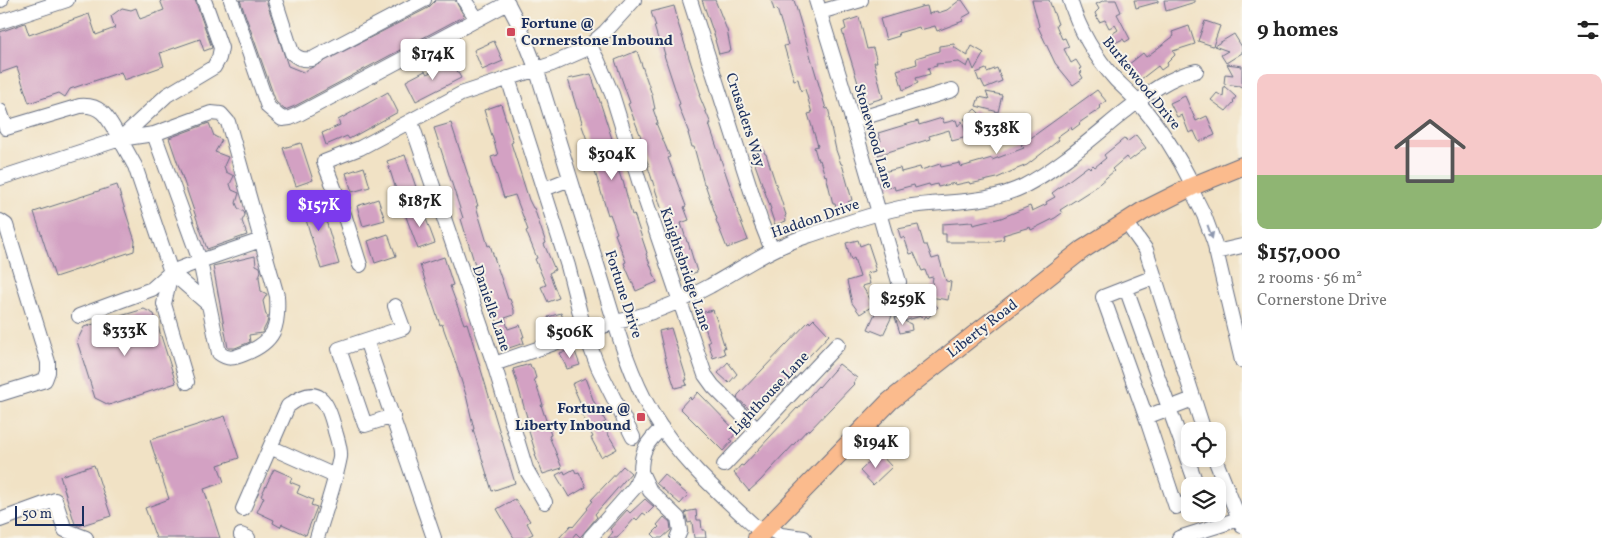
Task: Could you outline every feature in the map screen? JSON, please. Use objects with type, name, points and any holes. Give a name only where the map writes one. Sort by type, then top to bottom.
[{"type":"main road","name":"Liberty Road","points":[[762,533],[869,421],[904,390],[1082,250],[1126,222],[1192,186],[1242,166]]},
{"type":"street","points":[[0,22],[67,0]]},
{"type":"street","points":[[120,139],[167,95],[214,66],[220,58],[221,48],[204,0]]},
{"type":"street","points":[[231,0],[268,107],[282,119],[299,114],[507,1]]},
{"type":"street","points":[[275,0],[292,53],[297,58],[304,60],[312,59],[424,0]]},
{"type":"street","points":[[464,0],[477,19]]},
{"type":"street","points":[[360,265],[343,211],[324,162],[360,148],[461,94],[565,59],[590,46],[634,0]]},
{"type":"street","name":"Crusaders Way","points":[[690,0],[761,222],[772,250]]},
{"type":"street","points":[[818,6],[861,0]]},
{"type":"street","name":"Burkewood Drive","points":[[1070,0],[1091,47],[1115,79],[1138,102],[1171,145],[1192,186],[1216,252],[1242,361]]},
{"type":"street","name":"Fortune Drive","points":[[507,1],[536,68],[615,322],[652,413],[677,448],[697,471],[762,533]]},
{"type":"street","name":"Stonewood Lane","points":[[818,6],[898,282]]},
{"type":"street","name":"Knightsbridge Lane","points":[[590,46],[612,94],[639,181],[705,374],[713,386],[757,430]]},
{"type":"street","name":"Haddon Drive","points":[[494,364],[615,322],[650,314],[710,286],[772,250],[806,236],[906,207],[985,199],[1005,194],[1044,174],[1165,83],[1196,71]]},
{"type":"street","points":[[508,78],[568,266],[585,333],[598,367],[633,437]]},
{"type":"street","points":[[852,121],[952,90]]},
{"type":"street","points":[[0,111],[6,128],[80,106],[89,105],[102,111],[134,166],[171,272],[209,306]]},
{"type":"street","points":[[0,178],[120,139],[154,134],[211,113],[220,114],[228,122],[277,296],[278,315],[270,338],[258,349],[234,358],[225,358],[219,353],[200,261],[154,134]]},
{"type":"street","name":"Danielle Lane","points":[[411,122],[494,364],[526,469],[545,502]]},
{"type":"street","points":[[544,188],[570,179]]},
{"type":"street","points":[[0,221],[6,225],[6,247],[48,362],[48,372],[45,380],[1,390]]},
{"type":"street","points":[[1126,222],[1146,250],[1201,422]]},
{"type":"street","points":[[78,316],[152,289],[171,272],[261,240]]},
{"type":"street","points":[[1216,252],[1242,246]]},
{"type":"street","points":[[171,272],[164,304],[187,382]]},
{"type":"street","points":[[1154,277],[1104,297],[1176,507],[1181,505]]},
{"type":"street","points":[[1126,288],[1194,477]]},
{"type":"street","points":[[392,416],[365,425],[338,349],[403,328],[396,306]]},
{"type":"street","points":[[366,340],[434,538]]},
{"type":"street","name":"Lighthouse Lane","points":[[724,465],[838,344]]},
{"type":"street","points":[[242,509],[288,406],[300,397],[312,395],[323,399],[330,410],[341,454],[317,538]]},
{"type":"street","points":[[1146,417],[1193,399]]},
{"type":"street","points":[[590,538],[635,488],[641,472],[642,453],[646,445],[662,428]]},
{"type":"street","points":[[270,447],[335,476]]},
{"type":"street","points":[[1179,538],[1240,523],[1218,467]]},
{"type":"street","points":[[641,472],[650,491],[678,518],[680,531],[677,538]]},
{"type":"street","points":[[0,520],[55,500],[65,530],[86,538]]},
{"type":"street","points":[[762,533],[804,538]]},
{"type":"building","points":[[160,0],[195,0],[212,48],[204,51],[200,39],[160,53],[164,66],[124,80],[121,72],[70,89],[65,97],[59,93],[29,103],[17,67],[0,73],[0,32],[25,23],[29,35],[89,14],[96,35],[115,28],[111,16],[122,8],[131,10],[136,8],[140,19],[164,10]]},
{"type":"building","points":[[240,0],[266,0],[288,66],[303,72],[428,8],[436,0],[455,0],[464,16],[285,110],[276,102]]},
{"type":"building","points":[[702,0],[715,0],[727,30],[731,51],[719,54]]},
{"type":"building","points":[[771,0],[794,0],[826,109],[828,108],[836,150],[852,200],[848,202],[849,206],[837,210],[835,204],[833,204],[826,175],[820,160],[818,161],[814,147],[818,146],[808,114],[812,113],[805,89],[801,91],[798,79],[794,80],[784,46],[788,45],[777,9],[774,10]]},
{"type":"building","points":[[962,0],[971,13],[962,18],[963,21],[937,31],[935,26],[920,30],[919,27],[898,33],[899,36],[886,40],[880,19],[927,6],[929,14],[937,11],[938,13],[947,10]]},
{"type":"building","points":[[1032,0],[1049,0],[1058,24],[1056,25],[1062,39],[1065,38],[1069,47],[1064,49],[1071,63],[1076,60],[1081,68],[1079,69],[1082,72],[1080,73],[1083,78],[1073,85],[1055,63],[1038,27]]},
{"type":"building","points":[[1105,0],[1116,0],[1121,12],[1117,14],[1130,39],[1125,42],[1123,39],[1111,45],[1107,37],[1118,30],[1115,25],[1109,28],[1105,20],[1099,22],[1095,13],[1099,9],[1096,4]]},
{"type":"building","points":[[1134,0],[1158,0],[1158,2],[1136,8]]},
{"type":"building","points":[[1164,0],[1195,0],[1195,2],[1166,11]]},
{"type":"building","points":[[674,6],[701,95],[699,95],[711,124],[709,124],[748,240],[727,248],[704,184],[694,147],[692,147],[689,133],[678,105],[680,104],[661,41],[659,42],[654,26],[656,26],[651,12]]},
{"type":"building","points":[[859,17],[867,49],[873,48],[877,62],[874,62],[883,98],[867,103],[864,95],[862,96],[842,31],[846,29],[844,22]]},
{"type":"building","points":[[1205,21],[1220,26],[1213,46],[1198,41]]},
{"type":"building","points":[[1189,26],[1195,44],[1173,51],[1175,55],[1167,63],[1168,65],[1161,70],[1158,66],[1140,80],[1128,65],[1143,53],[1146,57],[1174,36],[1172,32]]},
{"type":"building","points":[[1234,34],[1242,47],[1242,53],[1226,63],[1221,55],[1228,51],[1214,46]]},
{"type":"building","points":[[494,41],[503,61],[482,70],[474,50]]},
{"type":"building","points":[[954,44],[955,48],[968,56],[972,46],[984,53],[974,70],[970,60],[967,67],[959,62],[936,64],[937,66],[928,68],[930,74],[916,78],[918,83],[903,90],[897,70],[917,64],[916,58],[939,51],[939,46]]},
{"type":"building","points":[[637,51],[652,95],[655,109],[653,109],[658,123],[656,123],[670,157],[668,158],[686,206],[684,207],[689,220],[681,223],[697,272],[684,276],[677,246],[675,247],[669,226],[667,226],[649,166],[638,138],[641,137],[628,104],[630,103],[615,60]]},
{"type":"building","points":[[452,61],[461,78],[416,101],[406,81],[425,71],[427,74]]},
{"type":"building","points":[[1227,64],[1242,66],[1242,89],[1240,86],[1224,84],[1225,74],[1233,75]]},
{"type":"building","points":[[997,68],[1002,81],[985,88],[981,80],[979,81],[976,73],[986,69],[987,72]]},
{"type":"building","points":[[591,74],[613,142],[618,162],[616,163],[632,215],[634,214],[657,282],[636,291],[624,263],[626,262],[615,234],[617,233],[610,214],[608,215],[595,172],[593,157],[568,79]]},
{"type":"building","points":[[1224,86],[1236,97],[1226,111],[1211,100],[1217,93],[1223,97]]},
{"type":"building","points":[[1097,90],[1106,101],[1099,106],[1101,108],[1072,130],[1071,127],[1057,137],[1059,140],[1027,165],[997,178],[970,184],[969,182],[955,185],[955,183],[938,187],[937,184],[930,186],[929,184],[915,188],[914,185],[895,190],[894,186],[887,187],[883,172],[900,168],[901,172],[920,167],[921,170],[940,164],[941,167],[960,163],[961,167],[992,158],[992,160],[1024,148],[1021,145]]},
{"type":"building","points":[[388,92],[398,112],[349,139],[347,136],[326,145],[322,133],[340,125],[338,120]]},
{"type":"building","points":[[986,92],[1002,95],[998,112],[976,106],[979,97],[989,99]]},
{"type":"building","points":[[1185,96],[1196,121],[1207,116],[1215,135],[1199,142],[1194,131],[1189,133],[1182,115],[1177,117],[1170,103]]},
{"type":"building","points":[[501,104],[529,200],[534,208],[546,243],[544,244],[555,270],[549,273],[559,298],[548,302],[541,287],[546,285],[535,259],[537,258],[515,195],[504,198],[491,157],[498,155],[484,110]]},
{"type":"building","points":[[975,109],[988,122],[978,134],[964,119]]},
{"type":"building","points":[[942,118],[944,123],[956,120],[958,126],[962,121],[967,137],[952,141],[949,130],[929,136],[930,139],[878,155],[874,143],[881,141],[878,133],[918,121],[919,125]]},
{"type":"building","points":[[209,123],[214,136],[222,140],[215,152],[228,157],[224,166],[226,172],[234,176],[230,184],[232,190],[239,193],[236,203],[238,208],[244,212],[245,215],[242,221],[247,235],[207,249],[169,138]]},
{"type":"building","points":[[451,123],[478,206],[476,206],[488,246],[490,245],[508,299],[510,299],[514,310],[514,315],[505,318],[508,329],[520,325],[524,337],[522,337],[524,343],[506,349],[476,268],[461,219],[463,218],[434,128]]},
{"type":"building","points":[[1136,135],[1146,148],[1129,161],[1126,157],[1112,169],[1114,171],[1093,189],[1060,210],[1062,213],[1055,218],[1031,230],[1030,227],[1003,235],[1004,239],[991,242],[946,242],[946,234],[942,234],[942,224],[972,222],[973,225],[1001,218],[1030,206],[1032,211],[1047,204],[1046,202],[1055,197],[1052,193],[1088,166],[1090,168],[1093,165],[1095,167],[1106,158],[1104,155],[1125,138],[1127,142]]},
{"type":"building","points":[[301,143],[313,180],[296,186],[283,148]]},
{"type":"building","points":[[763,149],[786,215],[786,221],[775,225],[751,153]]},
{"type":"building","points":[[405,155],[418,193],[399,199],[387,161]]},
{"type":"building","points":[[364,167],[370,187],[352,192],[346,173]]},
{"type":"building","points":[[117,185],[135,241],[134,251],[55,277],[34,212]]},
{"type":"building","points":[[318,194],[339,264],[321,269],[300,200]]},
{"type":"building","points":[[378,199],[385,220],[363,226],[357,206]]},
{"type":"building","points":[[422,208],[435,243],[418,249],[405,214]]},
{"type":"building","points":[[918,225],[924,245],[927,245],[932,259],[939,257],[946,281],[951,282],[948,300],[930,297],[933,277],[928,278],[925,270],[922,271],[914,253],[910,254],[904,237],[901,239],[898,229]]},
{"type":"building","points":[[388,234],[396,256],[375,263],[368,241]]},
{"type":"building","points":[[858,240],[860,246],[868,243],[876,271],[867,273],[870,284],[862,286],[874,305],[860,314],[852,303],[847,281],[860,277],[854,258],[851,260],[846,243]]},
{"type":"building","points":[[255,256],[256,265],[260,267],[261,271],[259,277],[261,291],[267,294],[263,301],[266,315],[268,316],[267,323],[262,333],[249,335],[250,342],[235,348],[228,348],[213,266]]},
{"type":"building","points":[[444,257],[453,285],[450,286],[464,324],[467,323],[515,483],[492,491],[473,429],[466,395],[420,265]]},
{"type":"building","points":[[927,298],[938,307],[928,318],[926,316],[924,319],[921,316],[904,321],[902,311],[919,307]]},
{"type":"building","points":[[144,309],[154,314],[176,383],[109,405],[95,398],[77,341],[84,327]]},
{"type":"building","points":[[877,309],[892,316],[883,335],[868,329]]},
{"type":"building","points":[[713,310],[721,332],[725,354],[713,358],[708,342],[710,342],[700,313]]},
{"type":"building","points":[[561,313],[567,329],[555,334],[548,317]]},
{"type":"building","points":[[895,317],[911,324],[912,330],[900,333]]},
{"type":"building","points":[[814,319],[829,335],[776,391],[774,390],[754,413],[737,398],[738,395],[809,321],[810,323]]},
{"type":"building","points":[[671,328],[687,380],[685,380],[687,385],[675,388],[659,331]]},
{"type":"building","points":[[574,349],[580,365],[567,369],[560,353]]},
{"type":"building","points":[[728,362],[737,374],[729,383],[718,373]]},
{"type":"building","points":[[530,364],[536,378],[534,379],[551,435],[549,436],[562,468],[543,474],[535,455],[527,425],[529,424],[513,369]]},
{"type":"building","points":[[839,364],[857,378],[854,384],[749,491],[734,473],[798,409]]},
{"type":"building","points":[[585,378],[594,402],[606,422],[602,424],[617,449],[601,457],[580,411],[583,409],[572,384]]},
{"type":"building","points":[[698,392],[737,432],[723,451],[680,408],[690,397],[691,400]]},
{"type":"building","points":[[225,416],[239,458],[218,465],[224,482],[204,489],[220,538],[156,538],[145,508],[169,499],[150,440]]},
{"type":"building","points":[[879,453],[892,467],[873,485],[860,471]]},
{"type":"building","points":[[94,465],[111,516],[79,526],[75,524],[60,476]]},
{"type":"building","points":[[623,466],[631,473],[595,514],[597,517],[582,535],[580,537],[576,533],[572,538],[559,538],[571,525],[573,527],[588,509],[593,501],[591,500]]},
{"type":"building","points":[[274,469],[292,477],[290,482],[300,486],[297,493],[313,500],[311,505],[317,507],[306,535],[282,524],[280,527],[273,523],[274,520],[257,512],[264,497],[261,496]]},
{"type":"building","points":[[574,469],[576,473],[579,472],[586,487],[569,497],[556,475],[564,471],[565,474]]},
{"type":"building","points":[[664,474],[688,495],[680,504],[656,483]]},
{"type":"building","points":[[515,499],[530,521],[527,523],[533,534],[525,538],[514,538],[497,509]]},
{"type":"building","points":[[645,499],[654,507],[646,515],[643,513],[637,520],[635,518],[617,538],[608,538],[613,532],[610,529],[627,510],[630,513]]},
{"type":"building","points":[[696,510],[697,520],[701,520],[702,530],[705,530],[706,538],[694,538],[692,522],[688,523],[685,512]]},
{"type":"building","points":[[664,517],[670,522],[671,530],[662,538],[656,538],[652,534],[659,527],[657,525]]},
{"type":"place","name":"Fortune @ Cornerstone Inbound","points":[[511,32]]},
{"type":"place","name":"Fortune @ Liberty Inbound","points":[[641,417]]}]
